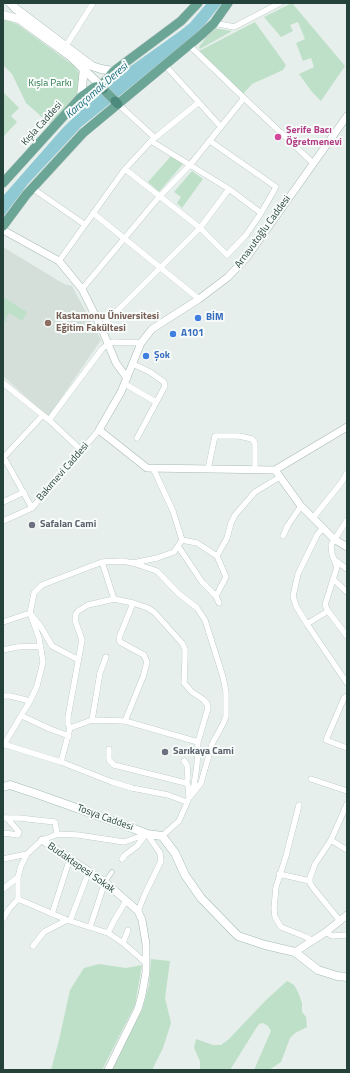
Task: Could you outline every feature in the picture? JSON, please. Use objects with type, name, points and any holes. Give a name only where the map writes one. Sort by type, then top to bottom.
[{"type":"main road","points":[[10,3],[64,48],[116,102]]},
{"type":"main road","points":[[102,88],[114,71],[181,21],[198,3]]},
{"type":"main road","points":[[3,226],[32,188],[82,132],[116,102],[190,46],[214,23],[228,3]]},
{"type":"main road","points":[[3,15],[19,19],[92,66],[114,71]]},
{"type":"main road","points":[[81,97],[84,68]]},
{"type":"main road","name":"Kışla Caddesi","points":[[3,183],[81,97],[95,87],[102,88]]},
{"type":"main road","name":"Tosya Caddesi","points":[[7,785],[120,823],[147,834],[162,836]]},
{"type":"main road","points":[[162,836],[175,853],[185,875],[201,898],[238,936],[265,945],[295,952],[318,970],[337,976],[347,977]]},
{"type":"street","points":[[64,48],[93,3]]},
{"type":"street","points":[[214,23],[234,27],[280,3]]},
{"type":"street","points":[[190,46],[313,163]]},
{"type":"street","points":[[165,65],[221,127]]},
{"type":"street","points":[[82,289],[159,197],[190,165],[244,98]]},
{"type":"street","points":[[116,102],[153,140],[229,189],[261,213]]},
{"type":"street","points":[[59,261],[84,224],[94,213],[125,169],[153,140],[198,103]]},
{"type":"street","name":"Arnavutoğlu Caddesi","points":[[100,430],[126,381],[141,343],[152,329],[199,299],[228,277],[247,257],[347,116]]},
{"type":"street","points":[[125,169],[200,228],[227,255],[246,235],[276,187],[210,141]]},
{"type":"street","points":[[32,188],[84,224]]},
{"type":"street","points":[[101,327],[131,299],[160,267],[200,228],[229,189]]},
{"type":"street","points":[[94,213],[199,299]]},
{"type":"street","points":[[3,230],[59,261],[82,289],[101,327],[116,363],[126,381],[156,402]]},
{"type":"street","points":[[49,420],[102,349],[113,342],[141,343]]},
{"type":"street","points":[[133,364],[150,372],[164,382],[165,386],[137,438]]},
{"type":"street","points":[[3,383],[49,420],[82,451]]},
{"type":"street","points":[[32,508],[4,456],[43,415]]},
{"type":"street","points":[[100,430],[147,468],[275,470],[347,427]]},
{"type":"street","name":"Bakımevi Caddesi","points":[[3,521],[32,508],[100,430]]},
{"type":"street","points":[[208,469],[215,436],[239,436],[252,440],[255,443],[255,470]]},
{"type":"street","points":[[153,468],[173,511],[182,540]]},
{"type":"street","points":[[275,470],[301,506],[334,539],[347,547]]},
{"type":"street","points":[[313,518],[341,483],[347,473]]},
{"type":"street","points":[[217,556],[227,538],[230,523],[235,515],[256,492],[280,477]]},
{"type":"street","points":[[3,502],[24,492]]},
{"type":"street","points":[[283,536],[288,525],[301,506]]},
{"type":"street","points":[[347,520],[331,545],[337,567],[326,605],[328,611],[347,636]]},
{"type":"street","points":[[323,528],[316,535],[298,574],[294,596],[296,606],[347,683]]},
{"type":"street","points":[[182,540],[174,552],[157,558],[133,563],[102,562],[42,585],[34,593],[30,613],[40,646],[43,662],[37,686],[30,701],[22,716],[3,744],[60,762],[112,782],[132,788],[168,794],[188,800]]},
{"type":"street","points":[[182,540],[197,543],[217,556],[226,577],[216,596]]},
{"type":"street","points":[[178,546],[202,582],[216,596],[219,603]]},
{"type":"street","points":[[334,560],[347,569]]},
{"type":"street","points":[[102,562],[114,599]]},
{"type":"street","points":[[133,563],[157,571],[178,593],[198,608],[205,620],[223,676],[226,692],[226,716],[212,744],[201,783],[188,800],[179,821],[162,836]]},
{"type":"street","points":[[333,580],[347,592]]},
{"type":"street","points":[[60,762],[69,736],[70,728],[68,724],[68,717],[82,640],[75,620],[76,614],[88,605],[114,599],[133,603],[148,608],[154,612],[182,643],[185,649],[184,683],[192,692],[204,700],[207,704],[208,708],[198,742],[197,765],[193,792]]},
{"type":"street","points":[[125,721],[143,677],[147,662],[144,655],[120,642],[119,638],[133,603]]},
{"type":"street","points":[[307,624],[328,611]]},
{"type":"street","points":[[3,622],[30,613]]},
{"type":"street","points":[[30,613],[41,627],[52,646],[78,659]]},
{"type":"street","points":[[3,650],[17,647],[40,646]]},
{"type":"street","points":[[92,720],[100,673],[106,657]]},
{"type":"street","points":[[3,696],[10,696],[30,701]]},
{"type":"street","points":[[347,696],[344,698],[326,740],[347,748]]},
{"type":"street","points":[[22,716],[69,736]]},
{"type":"street","points":[[70,728],[92,720],[125,721],[198,742]]},
{"type":"street","points":[[110,749],[109,760],[114,765],[186,783]]},
{"type":"street","points":[[184,761],[187,764],[188,770],[186,783],[188,785],[188,800]]},
{"type":"street","points":[[311,779],[347,790]]},
{"type":"street","points":[[299,805],[286,856],[276,887],[274,900],[275,917],[278,924],[282,927],[313,941]]},
{"type":"street","points":[[340,921],[314,889],[310,881],[311,873],[315,864],[332,840],[347,805]]},
{"type":"street","points":[[5,818],[55,822],[57,834]]},
{"type":"street","points":[[3,833],[18,835],[19,832],[5,818]]},
{"type":"street","points":[[3,919],[9,909],[18,900],[18,877],[21,866],[27,854],[42,840],[57,834],[78,835],[124,842],[147,834]]},
{"type":"street","points":[[122,859],[137,846],[147,834]]},
{"type":"street","points":[[108,1070],[138,1009],[145,981],[146,963],[144,932],[142,920],[138,911],[161,861],[160,854],[147,834]]},
{"type":"street","name":"Budaktepesi Sokak","points":[[42,840],[105,882],[138,911]]},
{"type":"street","points":[[332,840],[347,850]]},
{"type":"street","points":[[3,860],[27,854]]},
{"type":"street","points":[[52,914],[70,858]]},
{"type":"street","points":[[33,946],[44,932],[68,921],[89,871]]},
{"type":"street","points":[[90,927],[105,882],[112,872]]},
{"type":"street","points":[[279,874],[310,881]]},
{"type":"street","points":[[3,889],[18,877]]},
{"type":"street","points":[[18,900],[68,921],[108,933],[123,943],[146,963]]},
{"type":"street","points":[[108,933],[126,901]]},
{"type":"street","points":[[295,952],[313,941],[347,916]]},
{"type":"street","points":[[123,943],[128,930]]},
{"type":"street","points":[[326,932],[332,936],[347,935]]},
{"type":"shaded area","name":"Kastamonu Üniversitesi Eğitim Fakültesi","points":[[3,247],[64,284],[72,286],[101,340],[48,417],[3,376]]},
{"type":"green space","points":[[292,3],[345,66],[321,101],[312,92],[299,74],[314,67],[311,58],[303,61],[296,43],[305,39],[298,22],[290,25],[293,31],[281,37],[264,17]]},
{"type":"green space","name":"Kışla Parkı","points":[[3,19],[17,24],[73,65],[80,74],[79,95],[51,125],[26,103],[12,74],[3,65]]},
{"type":"green space","points":[[255,22],[286,65],[283,70],[252,84],[243,94],[199,51]]},
{"type":"green space","points":[[213,28],[232,31],[200,49],[199,47]]},
{"type":"green space","points":[[3,92],[19,108],[11,116],[17,122],[3,137]]},
{"type":"green space","points":[[171,156],[183,164],[159,192],[148,182]]},
{"type":"green space","points":[[192,171],[203,179],[182,208],[177,203],[181,197],[174,192]]},
{"type":"green space","points":[[3,297],[27,312],[22,321],[9,313],[5,319],[7,320],[6,322],[3,320]]},
{"type":"green space","points":[[151,959],[170,961],[165,998],[171,1023],[163,1048],[152,1070],[110,1070],[142,1010],[149,985]]},
{"type":"green space","points":[[99,964],[126,968],[142,965],[135,1005],[102,1070],[51,1070],[70,990],[84,968]]},
{"type":"green space","points":[[287,981],[294,985],[298,992],[302,1003],[302,1012],[306,1017],[307,1027],[295,1033],[290,1038],[281,1062],[269,1070],[254,1070],[271,1031],[268,1026],[263,1023],[259,1024],[230,1070],[200,1070],[200,1061],[194,1048],[196,1039],[213,1045],[221,1045],[229,1039],[266,1000]]},
{"type":"water","points":[[207,3],[222,3],[199,32],[81,127],[28,184],[3,217],[3,196],[61,130],[107,83],[190,23]]},
{"type":"place","name":"Şerife Bacı Öğretmenevi","points":[[278,137]]},
{"type":"place","name":"BİM","points":[[198,318]]},
{"type":"place","name":"Kastamonu Üniversitesi Eğitim Fakültesi","points":[[48,323]]},
{"type":"place","name":"A101","points":[[173,334]]},
{"type":"place","name":"Şok","points":[[146,356]]},
{"type":"place","name":"Safalan Cami","points":[[32,525]]},
{"type":"place","name":"Sarıkaya Cami","points":[[165,752]]},
{"type":"water label","name":"Karaçomak Deresi","points":[[97,91]]}]
